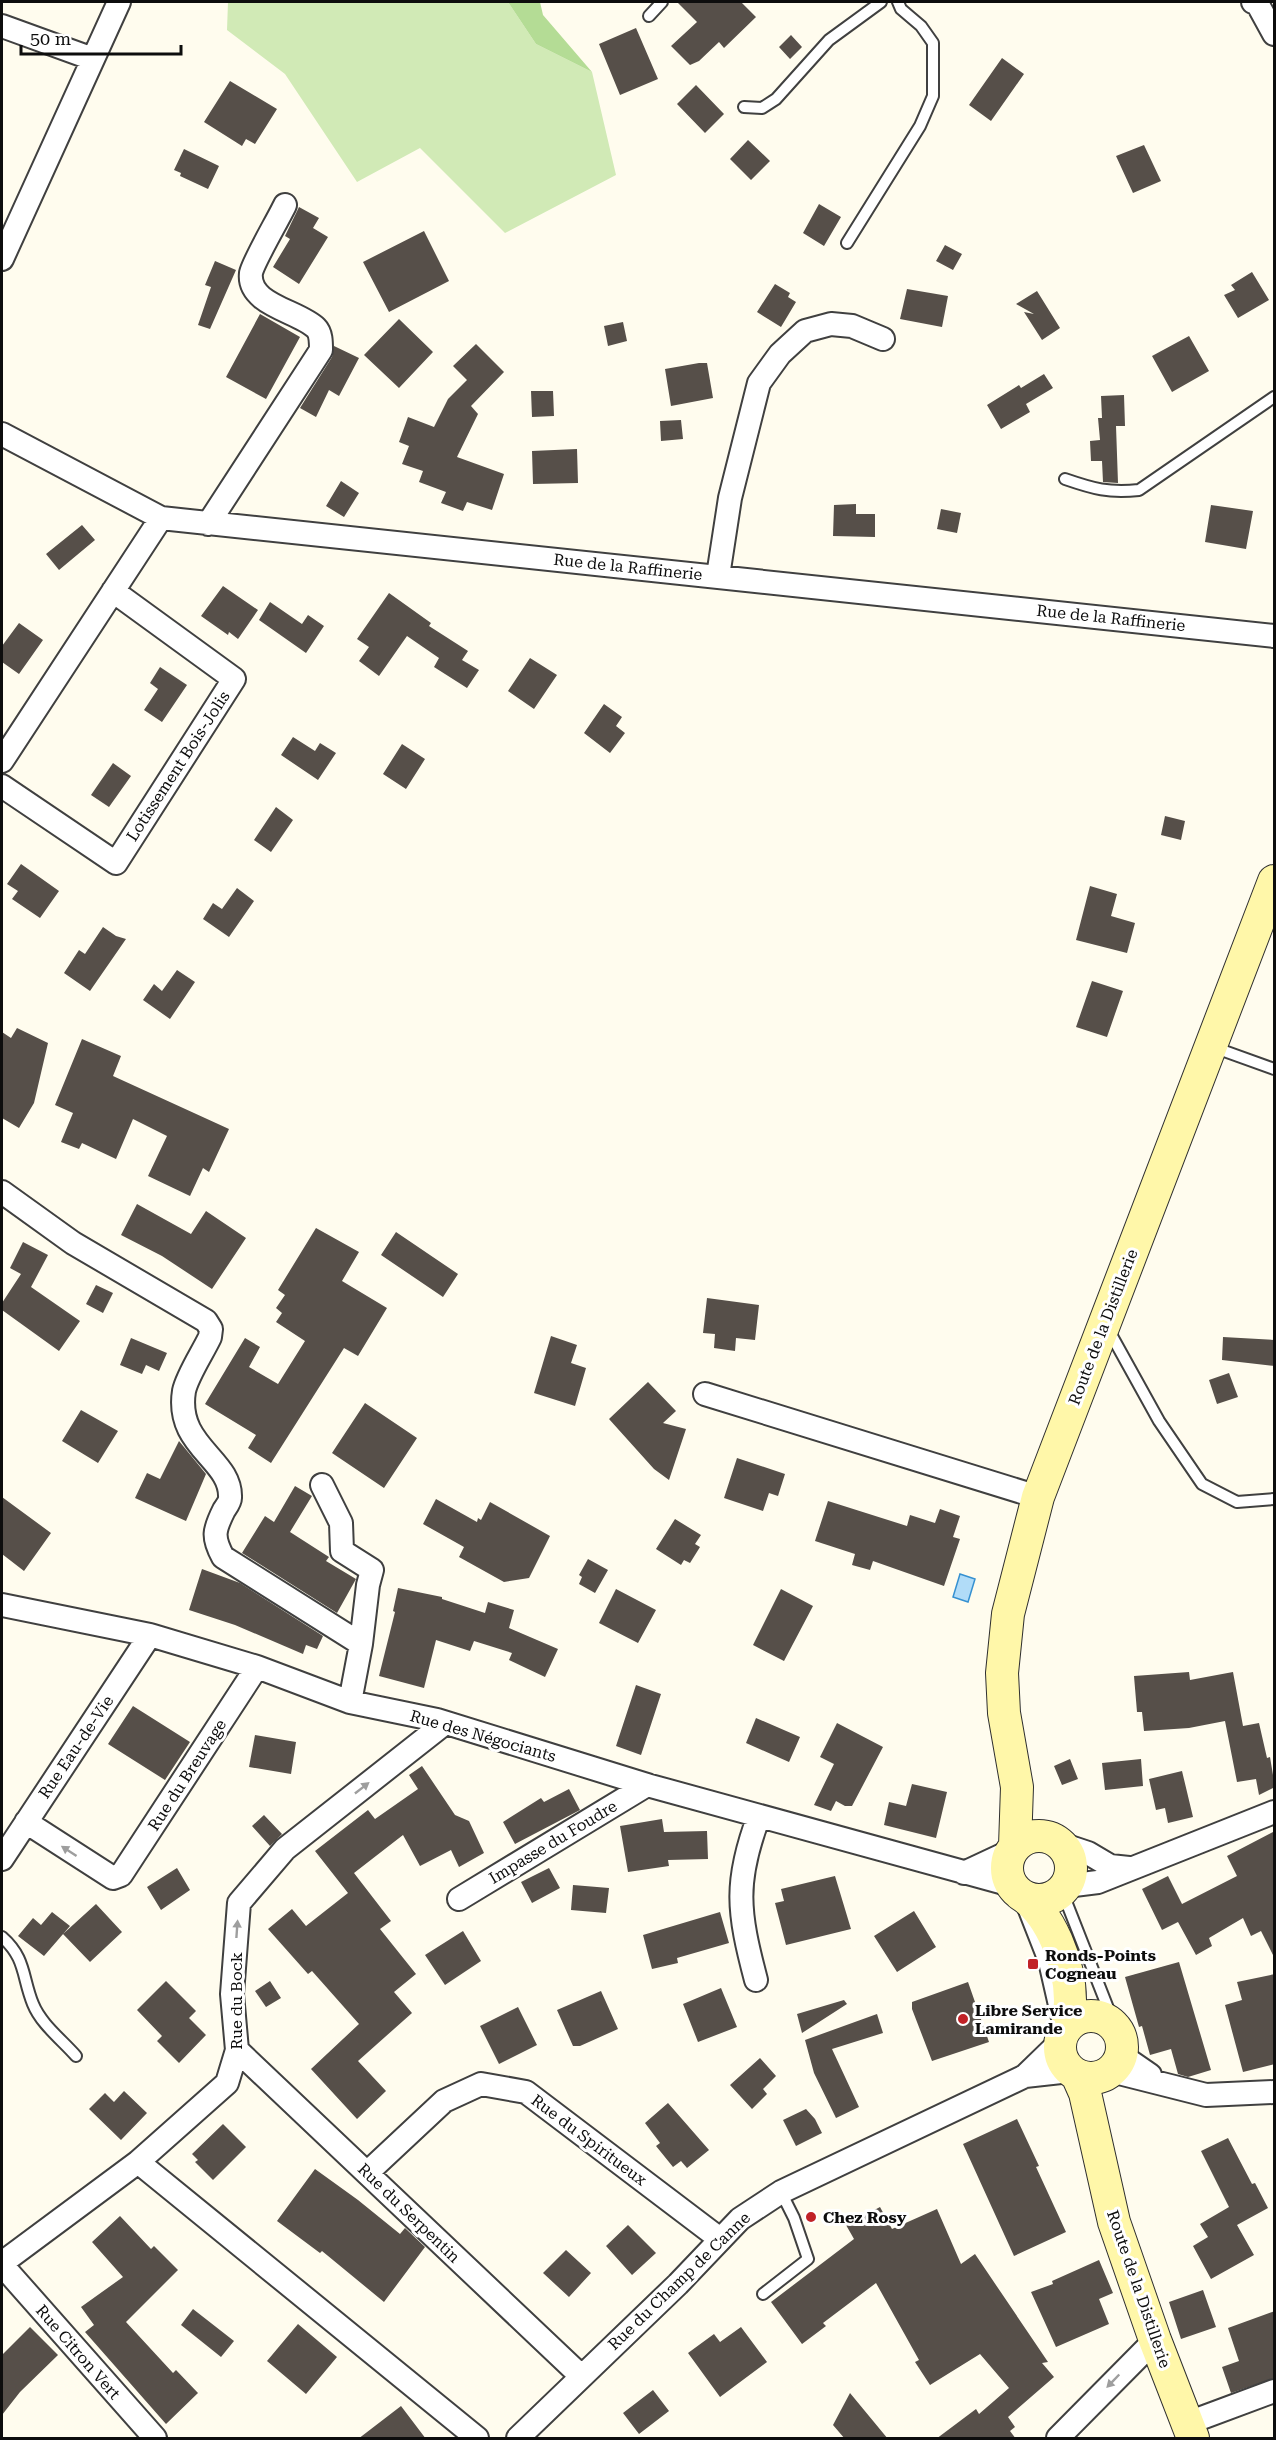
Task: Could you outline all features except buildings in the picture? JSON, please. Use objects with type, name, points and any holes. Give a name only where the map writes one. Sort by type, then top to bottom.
[{"type":"street","points":[[2,259],[119,2]]},
{"type":"street","points":[[1256,2],[1275,34]]},
{"type":"street","points":[[2,26],[93,59]]},
{"type":"street","points":[[208,524],[321,350],[321,339],[316,328],[263,298],[254,287],[251,272],[285,206]]},
{"type":"street","points":[[718,576],[730,498],[759,383],[780,354],[805,331],[831,324],[852,326],[884,339]]},
{"type":"street","name":"Rue de la Raffinerie","points":[[2,434],[161,518],[1275,636]]},
{"type":"street","points":[[2,761],[161,518]]},
{"type":"street","name":"Lotissement Bois-Jolis","points":[[2,786],[116,863],[234,679],[113,591]]},
{"type":"street","name":"Route de la Distillerie","points":[[1013,1848],[1017,1787],[1004,1713],[1002,1673],[1008,1614],[1038,1497],[1273,891]]},
{"type":"street","points":[[2,1192],[73,1243],[206,1321],[211,1329],[210,1337],[184,1389],[183,1412],[188,1431],[222,1472],[227,1483],[230,1499],[215,1529],[216,1544],[223,1557],[361,1644]]},
{"type":"street","points":[[705,1394],[1038,1497]]},
{"type":"street","points":[[322,1485],[341,1523],[342,1551],[372,1570],[350,1702]]},
{"type":"street","name":"Rue des Négociants","points":[[2,1605],[150,1635],[257,1667],[350,1702],[445,1723],[647,1785],[964,1873],[1016,1890]]},
{"type":"street","name":"Rue Eau-de-Vie","points":[[2,1859],[150,1635]]},
{"type":"street","name":"Rue du Breuvage","points":[[26,1822],[112,1878],[122,1875],[257,1667]]},
{"type":"street","name":"Rue du Bock","points":[[2,2264],[138,2162],[227,2083],[237,2050],[232,1994],[239,1903],[285,1850],[445,1723]]},
{"type":"street","name":"Impasse du Foudre","points":[[459,1899],[647,1785]]},
{"type":"street","name":"Route de la Distillerie","points":[[1017,1787],[1030,1812],[1057,1841]]},
{"type":"street","points":[[1013,1848],[1006,1868],[1016,1890],[1038,1900],[1061,1891],[1098,1882],[1275,1812]]},
{"type":"street","points":[[756,1980],[740,1913],[742,1868],[759,1816]]},
{"type":"street","points":[[964,1873],[1013,1848],[1023,1839],[1043,1835],[1088,1853],[1110,1866],[1129,1868]]},
{"type":"street","points":[[1057,1841],[1068,1853],[1071,1864],[1071,1876],[1061,1891]]},
{"type":"street","name":"Route de la Distillerie","points":[[1016,1890],[1031,1901],[1054,1934],[1068,1979],[1100,2057],[1085,2093],[1114,2222],[1190,2431]]},
{"type":"street","name":"Route de la Distillerie","points":[[1054,1934],[1053,1910],[1061,1891]]},
{"type":"street","name":"Route de la Distillerie","points":[[1062,2036],[1070,2001],[1068,1979]]},
{"type":"street","points":[[1082,2017],[1100,2057],[1061,2058],[1062,2036],[1082,2017]]},
{"type":"street","name":"Rue du Champ de Canne","points":[[1025,2076],[1062,2036]]},
{"type":"street","name":"Rue du Serpentin","points":[[237,2050],[581,2376]]},
{"type":"street","name":"Rue du Champ de Canne","points":[[518,2439],[678,2284],[740,2218],[781,2192],[1025,2076],[1100,2057],[1161,2082],[1206,2095],[1275,2092]]},
{"type":"street","name":"Rue du Spiritueux","points":[[368,2173],[444,2101],[481,2084],[526,2092],[720,2239]]},
{"type":"street","points":[[138,2162],[477,2439]]},
{"type":"street","name":"Rue Citron Vert","points":[[2,2264],[154,2439]]},
{"type":"street","points":[[1058,2439],[1155,2340]]},
{"type":"street","points":[[1190,2431],[1275,2391]]},
{"type":"lane","points":[[649,16],[662,2]]},
{"type":"lane","points":[[744,106],[762,108],[776,99],[829,40],[881,2]]},
{"type":"lane","points":[[847,243],[891,169],[920,126],[933,96],[933,43],[921,26],[901,9],[898,2]]},
{"type":"lane","points":[[1065,479],[1098,490],[1117,492],[1139,490],[1275,397]]},
{"type":"lane","points":[[1211,1047],[1275,1069]]},
{"type":"lane","points":[[1104,1323],[1159,1420],[1202,1484],[1237,1502],[1275,1500]]},
{"type":"lane","points":[[1016,1890],[1044,1962],[1062,2036]]},
{"type":"lane","points":[[1061,1891],[1100,2057]]},
{"type":"lane","points":[[2,1936],[18,1954],[24,1967],[33,2004],[40,2016],[76,2056]]},
{"type":"lane","points":[[763,2294],[808,2259],[794,2218],[781,2192]]},
{"type":"green space","points":[[228,2],[508,2],[536,44],[592,72],[616,175],[505,233],[420,148],[357,182],[285,74],[227,30]]},
{"type":"green space","points":[[508,2],[540,2],[543,15],[592,72],[536,44]]},
{"type":"water","points":[[960,1574],[975,1579],[968,1602],[953,1597]]},
{"type":"place","name":"Ronds-Points Cogneau","points":[[1033,1964]]},
{"type":"place","name":"Libre Service Lamirande","points":[[963,2019]]},
{"type":"place","name":"Chez Rosy","points":[[811,2217]]}]
